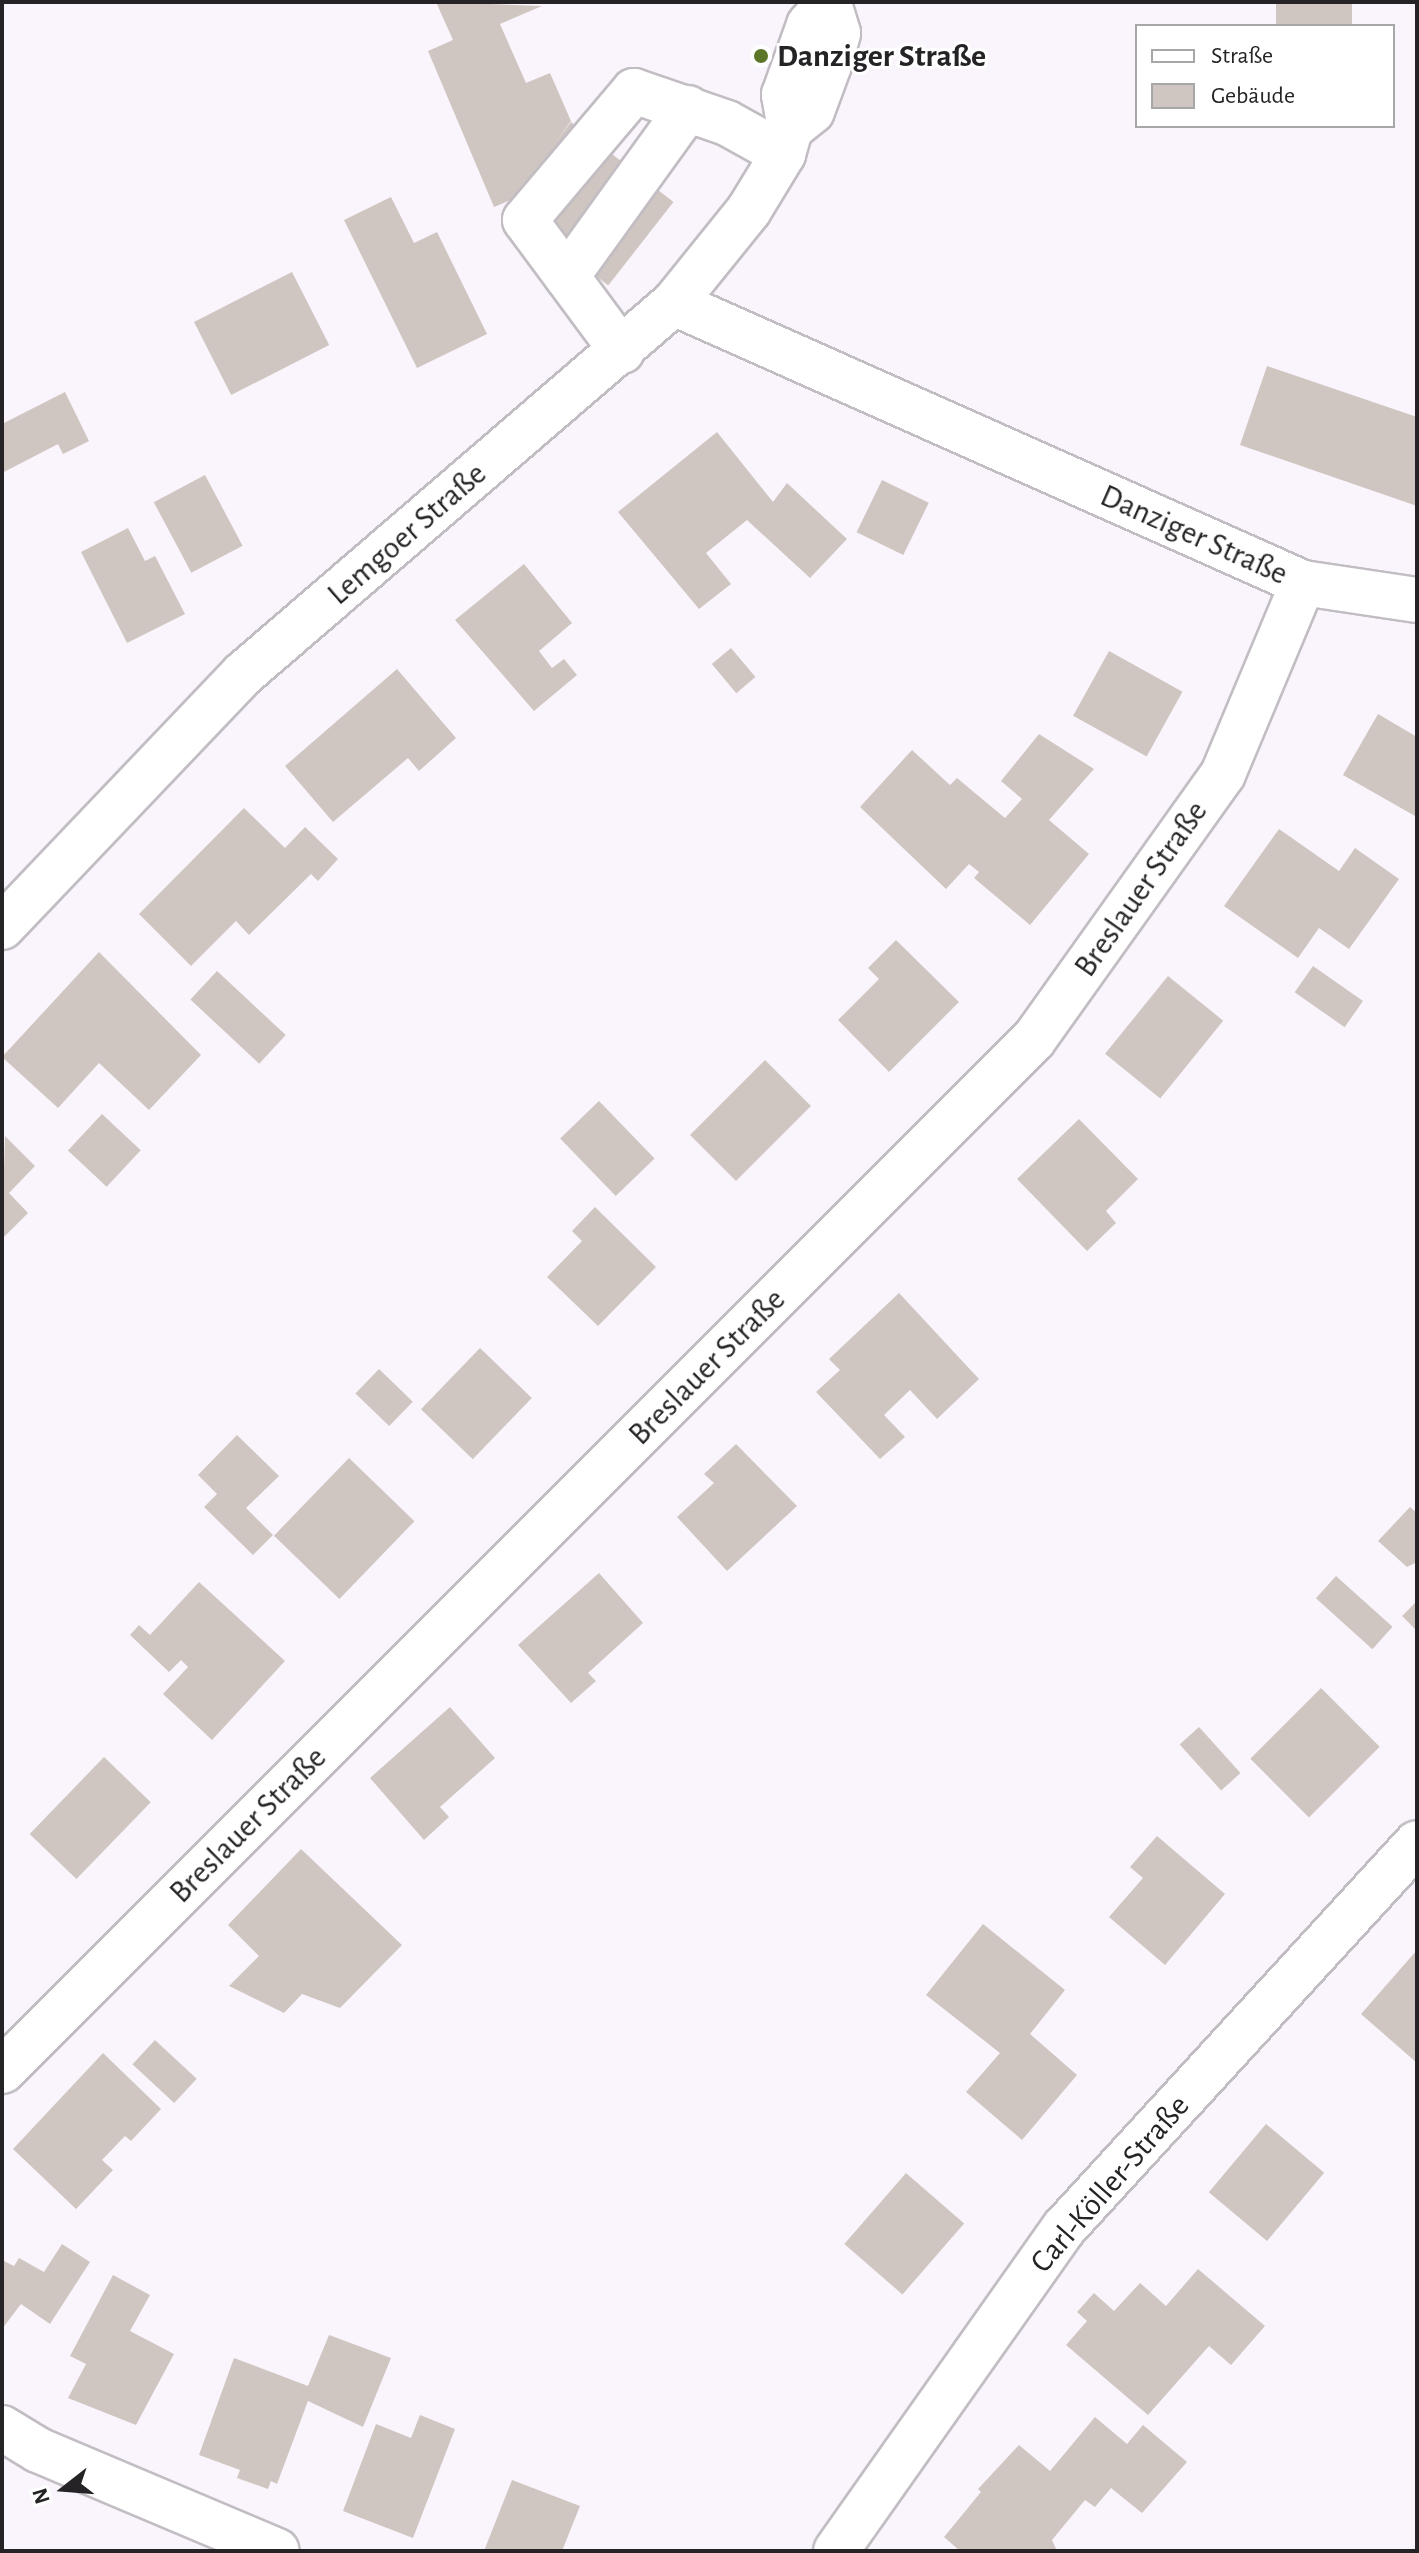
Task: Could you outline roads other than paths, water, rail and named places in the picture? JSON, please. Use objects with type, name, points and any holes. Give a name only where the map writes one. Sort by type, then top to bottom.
[{"type":"street","points":[[622,351],[525,220],[634,91],[787,142],[784,95],[809,25],[830,2]]},
{"type":"street","points":[[567,276],[688,108]]},
{"type":"street","name":"Lemgoer Straße","points":[[2,927],[243,674],[622,351],[674,303],[749,210],[787,142]]},
{"type":"street","name":"Danziger Straße","points":[[674,303],[1303,583],[1417,600]]},
{"type":"street","name":"Breslauer Straße","points":[[2,2071],[1034,1039],[1223,774],[1303,583]]},
{"type":"street","name":"Carl-Köller-Straße","points":[[836,2551],[1064,2228],[1417,1843]]},
{"type":"street","points":[[2,2428],[38,2450],[277,2551]]},
{"type":"place","name":"Danziger Straße","points":[[761,56]]}]
